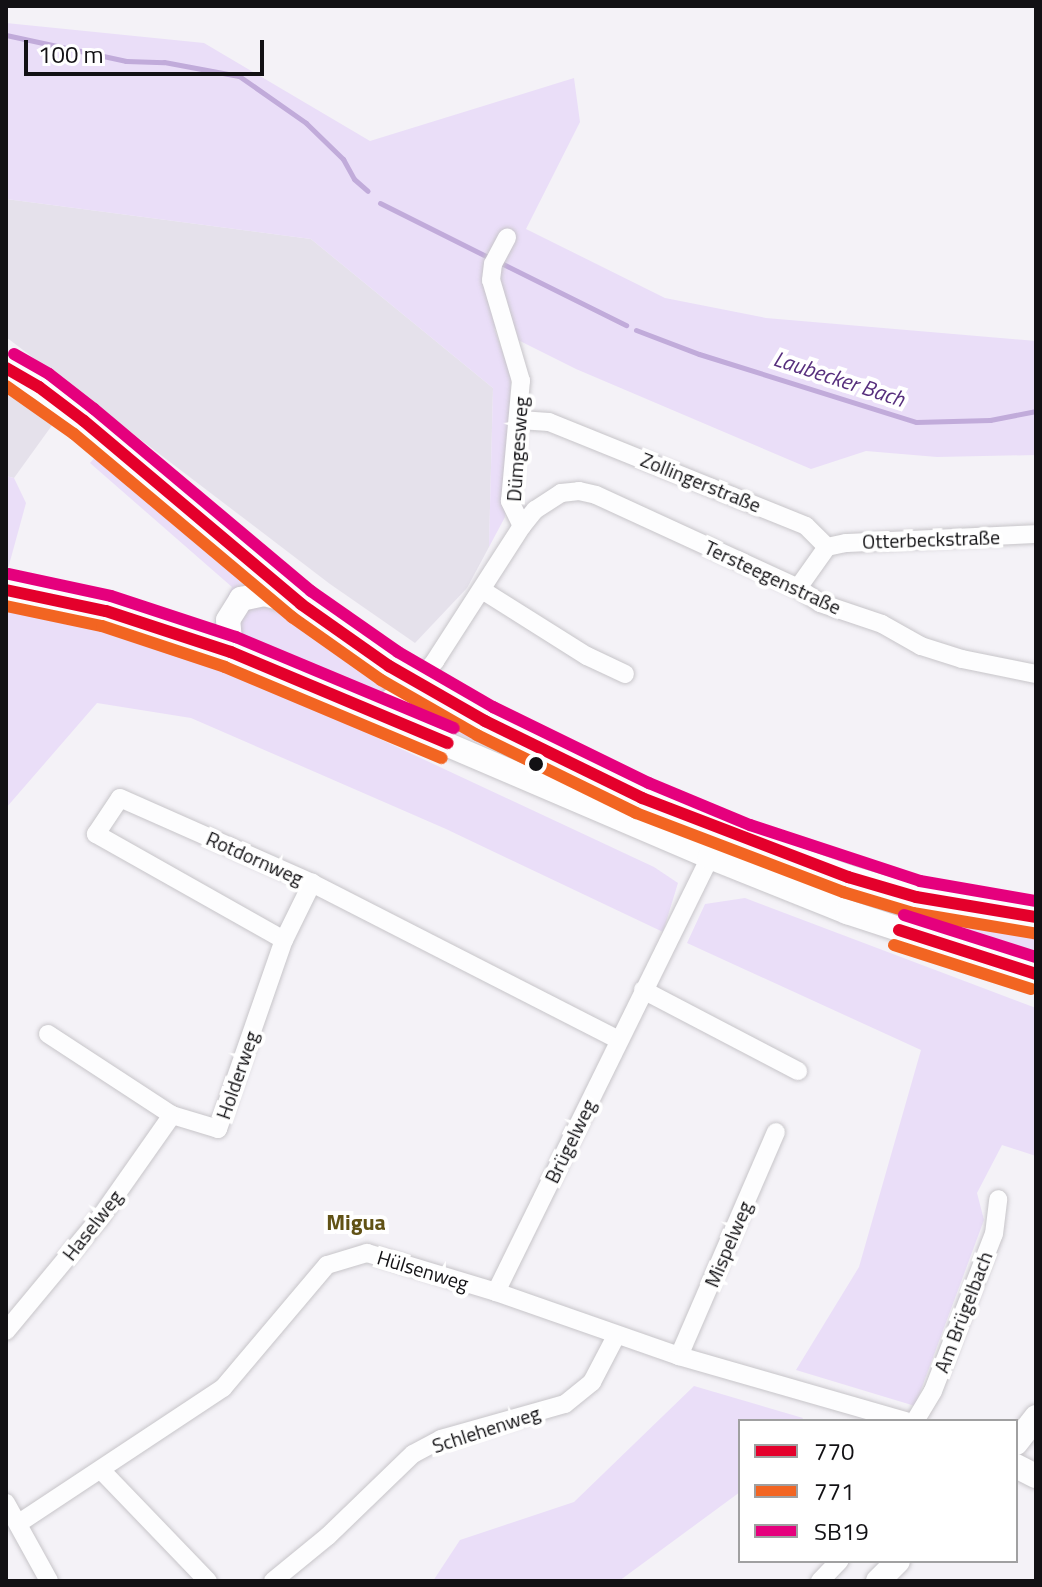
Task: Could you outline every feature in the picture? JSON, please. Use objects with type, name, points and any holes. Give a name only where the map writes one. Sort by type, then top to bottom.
[{"type":"street","name":"Dümgesweg","points":[[417,682],[435,661],[522,526],[510,501],[520,420],[520,369],[494,294],[490,273],[503,245]]},
{"type":"street","points":[[6,368],[39,387],[84,421],[301,604],[417,682],[567,764],[744,840],[916,897],[1036,917]]},
{"type":"street","name":"Zollingerstraße","points":[[520,420],[549,422],[777,512],[806,526],[827,547]]},
{"type":"street","name":"Tersteegenstraße","points":[[522,526],[546,501],[561,493],[579,491],[798,588],[820,603],[882,624],[921,646],[962,659],[1036,674]]},
{"type":"street","name":"Otterbeckstraße","points":[[827,547],[846,543],[1036,534]]},
{"type":"street","points":[[798,588],[827,547]]},
{"type":"street","points":[[6,590],[106,611],[231,652],[710,857],[945,946],[1036,974]]},
{"type":"street","points":[[482,590],[587,656],[625,674]]},
{"type":"street","points":[[231,652],[228,620],[241,599],[264,594],[301,604]]},
{"type":"street","points":[[376,712],[417,682]]},
{"type":"street","name":"Rotdornweg","points":[[284,940],[96,834],[120,798],[312,883],[619,1040]]},
{"type":"street","name":"Brügelweg","points":[[496,1292],[710,857]]},
{"type":"street","name":"Holderweg","points":[[48,1034],[172,1115],[218,1129],[284,940],[312,883]]},
{"type":"street","points":[[945,946],[989,974],[1036,988]]},
{"type":"street","points":[[643,990],[798,1071]]},
{"type":"street","name":"Haselweg","points":[[6,1331],[99,1219],[172,1115]]},
{"type":"street","name":"Mispelweg","points":[[679,1356],[776,1132]]},
{"type":"street","name":"Am Brügelbach","points":[[916,1419],[933,1391],[994,1234],[998,1199]]},
{"type":"street","name":"Hülsenweg","points":[[19,1523],[223,1388],[327,1265],[367,1253],[496,1292],[679,1356],[899,1419]]},
{"type":"street","name":"Schlehenweg","points":[[273,1581],[328,1536],[413,1454],[441,1439],[565,1404],[592,1382],[616,1336]]},
{"type":"street","points":[[1018,1440],[1036,1417]]},
{"type":"street","points":[[1018,1467],[1036,1476]]},
{"type":"street","points":[[101,1470],[208,1581]]},
{"type":"street","points":[[6,1503],[49,1581]]},
{"type":"street","points":[[820,1581],[837,1563]]},
{"type":"street","points":[[878,1581],[896,1563]]},
{"type":"shaded area","points":[[6,23],[204,43],[370,141],[574,78],[580,122],[526,229],[665,298],[766,318],[1036,341],[1036,455],[937,457],[866,451],[811,469],[576,369],[494,328],[511,375],[505,517],[489,547],[493,388],[311,239],[6,199]]},
{"type":"shaded area","points":[[6,199],[311,239],[493,388],[489,547],[467,588],[415,643],[330,584],[6,337]]},
{"type":"shaded area","points":[[6,387],[58,417],[14,478],[6,476]]},
{"type":"shaded area","points":[[102,449],[267,588],[223,639],[210,632],[232,587],[90,463]]},
{"type":"shaded area","points":[[6,476],[14,478],[26,503],[6,576]]},
{"type":"shaded area","points":[[245,605],[273,605],[330,648],[392,680],[392,690],[379,693],[241,645],[238,615]]},
{"type":"shaded area","points":[[6,609],[98,629],[230,669],[654,867],[678,883],[663,932],[446,829],[191,718],[97,703],[6,808]]},
{"type":"shaded area","points":[[418,694],[560,772],[725,842],[944,914],[1036,926],[1036,962],[848,899],[729,852],[394,706]]},
{"type":"shaded area","points":[[745,898],[1036,1008],[1036,1156],[1002,1145],[977,1193],[984,1220],[915,1406],[796,1370],[859,1267],[921,1050],[687,943],[705,904]]},
{"type":"shaded area","points":[[694,1386],[803,1418],[738,1419],[738,1493],[619,1581],[433,1581],[460,1540],[574,1502]]},
{"type":"waterway","name":"Laubecker Bach","points":[[6,35],[126,61],[164,62],[239,76],[306,123],[343,159],[354,179],[368,191]]},
{"type":"waterway","name":"Laubecker Bach","points":[[380,203],[490,258]]},
{"type":"waterway","name":"Laubecker Bach","points":[[499,262],[626,325]]},
{"type":"waterway","name":"Laubecker Bach","points":[[636,330],[699,354],[916,422],[990,420],[1036,411]]},
{"type":"transit line","name":"SB19","points":[[14,354],[49,374],[94,409],[311,591],[398,652],[493,707],[649,783],[750,825],[920,881],[1036,901]]},
{"type":"transit line","name":"770","points":[[6,368],[39,387],[84,421],[301,604],[389,666],[485,721],[642,798],[848,877],[916,897],[1036,917]]},
{"type":"transit line","name":"771","points":[[6,386],[74,434],[292,617],[381,680],[477,735],[636,813],[843,892],[913,913],[1033,933]]},
{"type":"transit line","name":"SB19","points":[[9,574],[111,596],[236,637],[454,728]]},
{"type":"transit line","name":"770","points":[[6,590],[106,611],[231,652],[448,743]]},
{"type":"transit line","name":"771","points":[[6,606],[102,626],[225,667],[442,758]]},
{"type":"transit line","name":"SB19","points":[[904,915],[1036,957]]},
{"type":"transit line","name":"770","points":[[899,930],[1036,974]]},
{"type":"transit line","name":"771","points":[[894,945],[1031,989]]},
{"type":"district","name":"Migua","points":[[356,1223]]}]
